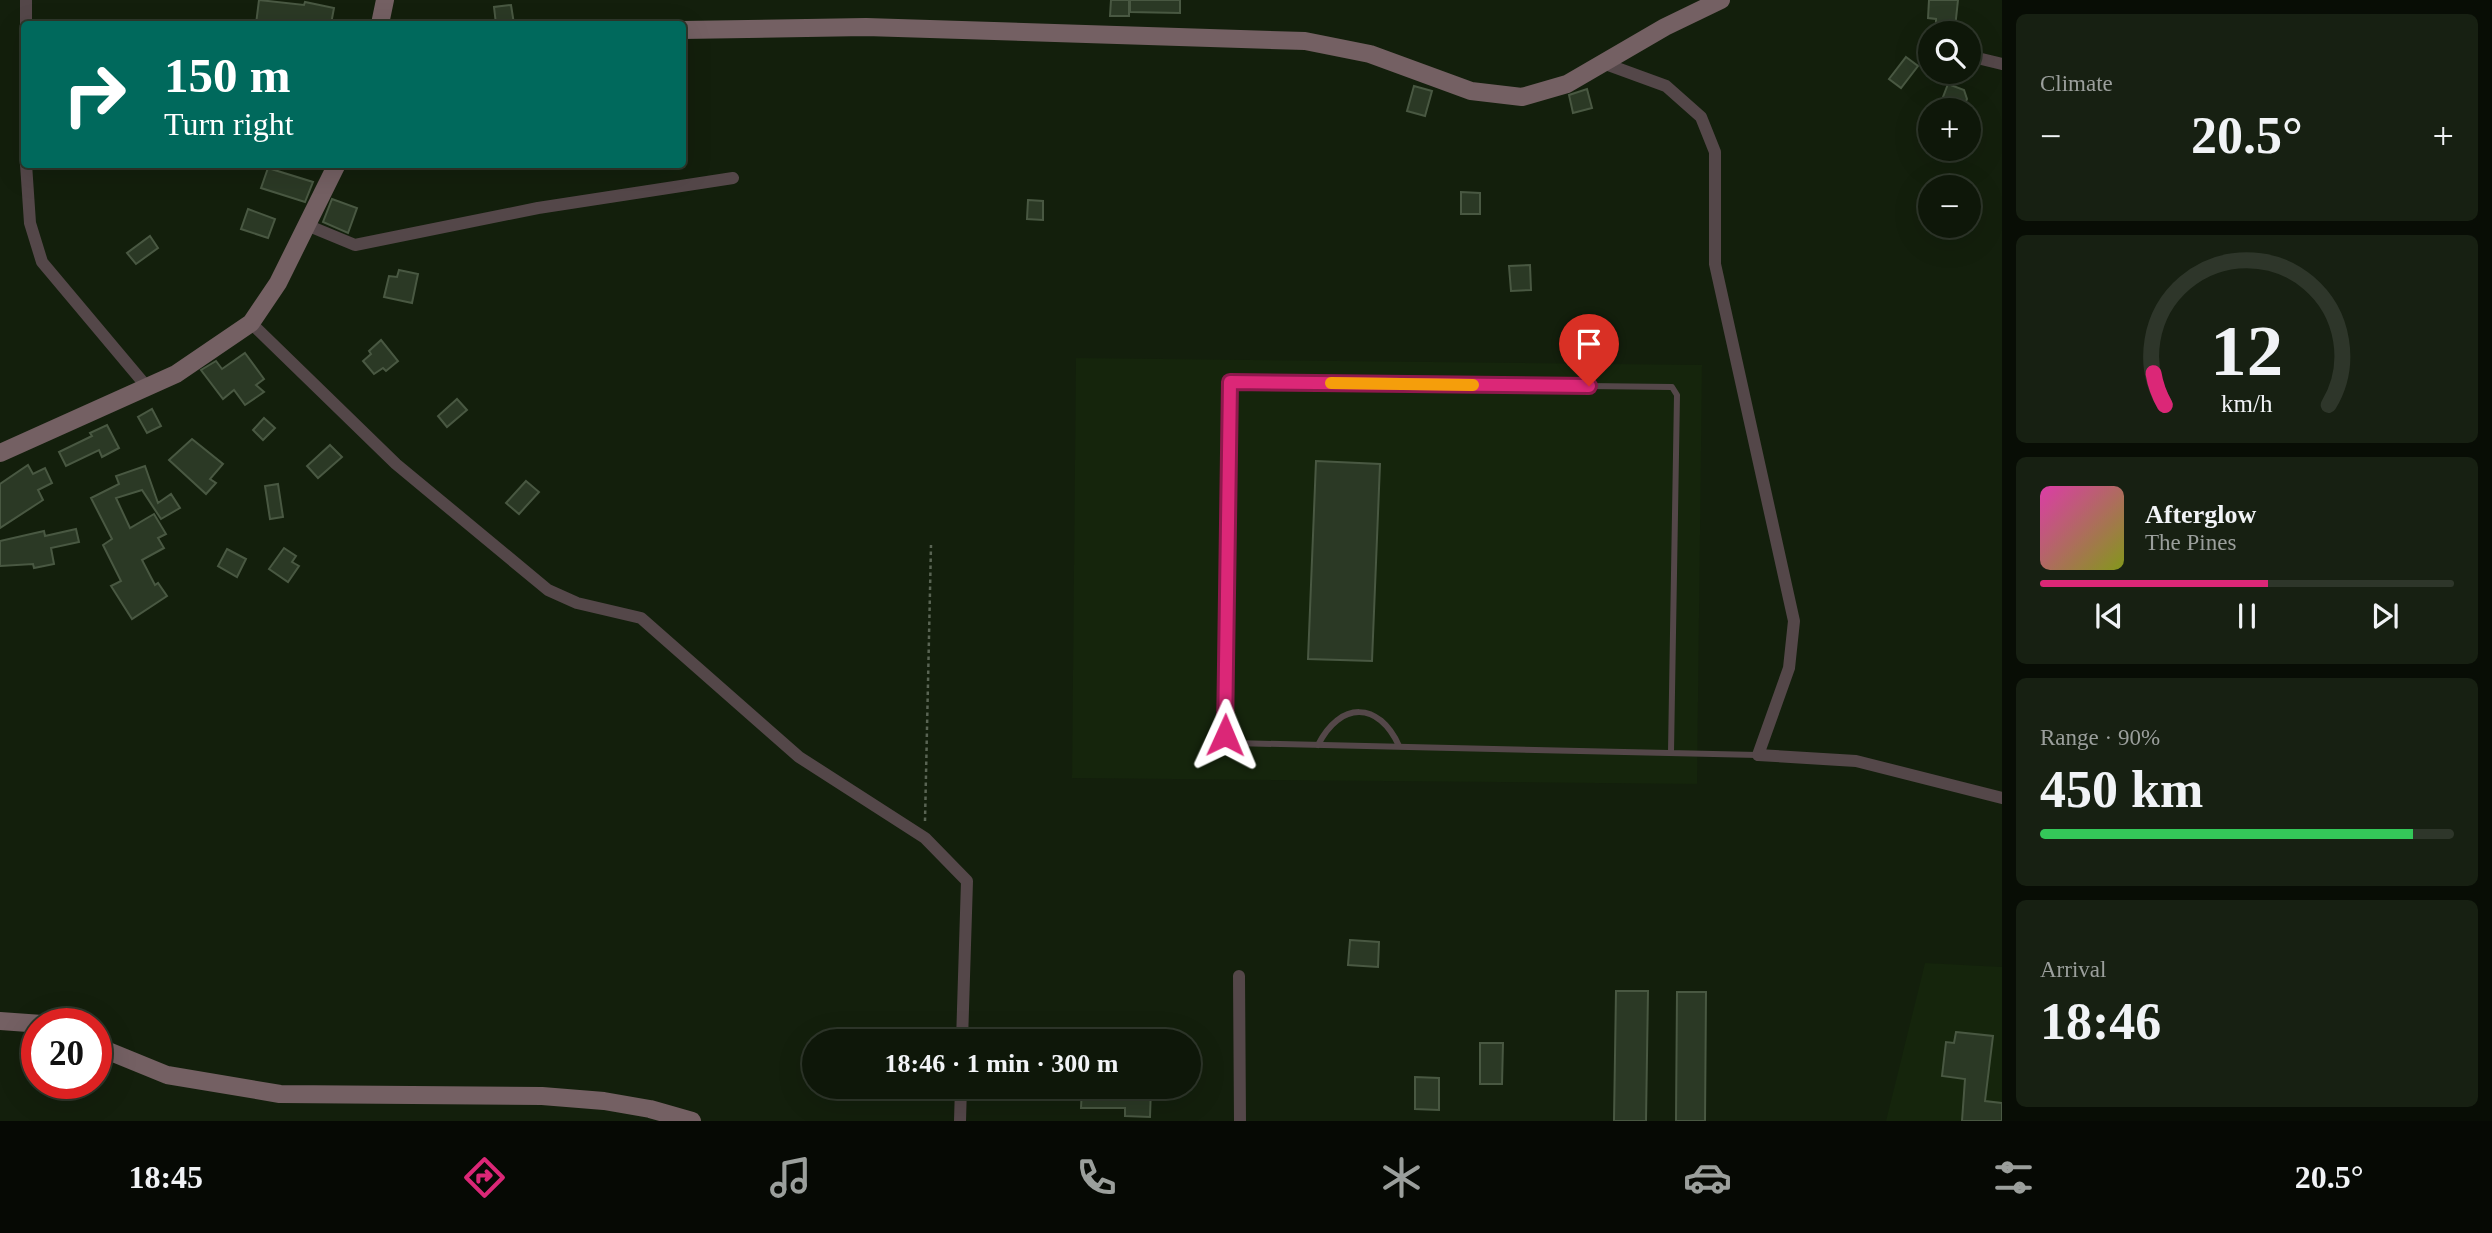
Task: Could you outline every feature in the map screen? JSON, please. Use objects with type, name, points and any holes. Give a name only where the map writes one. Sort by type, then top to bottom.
[{"type":"main road","points":[[381,21],[385,0]]},
{"type":"main road","points":[[686,30],[866,27],[1305,41],[1370,54],[1471,91],[1522,97],[1567,84],[1721,0]]},
{"type":"main road","points":[[0,453],[176,374],[251,323],[278,283],[309,226],[335,168]]},
{"type":"main road","points":[[0,1021],[21,1022]]},
{"type":"main road","points":[[112,1053],[167,1075],[280,1094],[542,1096],[604,1101],[650,1109],[692,1121]]},
{"type":"street","points":[[26,0],[26,21]]},
{"type":"street","points":[[1981,59],[2002,64]]},
{"type":"street","points":[[1603,63],[1666,86],[1701,117],[1714,152],[1715,264],[1794,621],[1789,668],[1758,755],[1856,761],[2002,798]]},
{"type":"street","points":[[26,168],[30,223],[42,262],[148,387]]},
{"type":"street","points":[[309,226],[355,245],[525,210],[733,178]]},
{"type":"street","points":[[251,323],[396,464],[548,590],[577,603],[641,618],[799,757],[925,838],[967,881],[962,1029]]},
{"type":"street","points":[[1239,976],[1240,1121]]},
{"type":"street","points":[[960,1121],[961,1099]]},
{"type":"lane","points":[[1671,752],[1677,395],[1672,387],[1230,382],[1225,735],[1233,743],[1758,755]]},
{"type":"lane","points":[[1318,745],[1332,721],[1342,715],[1359,712],[1377,716],[1387,723],[1399,746]]},
{"type":"path","points":[[925,838],[931,545]]},
{"type":"shaded area","points":[[1076,358],[1702,365],[1697,784],[1072,778]]},
{"type":"shaded area","points":[[1925,963],[2002,967],[2002,1121],[1886,1121]]},
{"type":"building","points":[[259,0],[304,5],[305,2],[334,8],[332,21],[256,21]]},
{"type":"building","points":[[1111,0],[1129,0],[1129,16],[1110,16]]},
{"type":"building","points":[[1130,0],[1180,0],[1180,13],[1130,12]]},
{"type":"building","points":[[1929,0],[1958,0],[1956,21],[1936,21],[1928,18]]},
{"type":"building","points":[[511,5],[514,21],[496,21],[494,7]]},
{"type":"building","points":[[1906,57],[1918,66],[1901,88],[1889,79]]},
{"type":"building","points":[[1948,84],[1964,90],[1967,98],[1943,98]]},
{"type":"building","points":[[1414,86],[1432,91],[1425,116],[1407,111]]},
{"type":"building","points":[[1587,89],[1592,108],[1573,113],[1569,95]]},
{"type":"building","points":[[268,168],[313,182],[305,202],[261,188]]},
{"type":"building","points":[[1461,192],[1480,193],[1480,214],[1461,214]]},
{"type":"building","points":[[332,199],[357,208],[348,233],[323,222]]},
{"type":"building","points":[[1028,200],[1043,201],[1043,220],[1027,219]]},
{"type":"building","points":[[248,209],[275,219],[268,238],[241,229]]},
{"type":"building","points":[[150,236],[158,248],[136,264],[127,253]]},
{"type":"building","points":[[1530,265],[1531,290],[1511,291],[1509,266]]},
{"type":"building","points":[[399,270],[418,274],[412,303],[384,297],[389,276],[397,277]]},
{"type":"building","points":[[381,340],[398,361],[386,371],[383,368],[374,374],[363,361]]},
{"type":"building","points":[[245,353],[264,379],[256,385],[264,392],[245,405],[234,390],[223,399],[201,370],[216,361],[222,369]]},
{"type":"building","points":[[457,399],[467,410],[447,427],[438,416]]},
{"type":"building","points":[[152,409],[161,426],[147,433],[138,417]]},
{"type":"building","points":[[264,418],[275,428],[263,440],[253,430]]},
{"type":"building","points":[[107,425],[119,448],[102,457],[99,450],[66,466],[59,452],[92,436],[90,433]]},
{"type":"building","points":[[192,439],[223,464],[210,479],[216,483],[206,494],[169,460]]},
{"type":"building","points":[[330,445],[342,457],[318,478],[307,466]]},
{"type":"building","points":[[1316,461],[1380,464],[1372,661],[1308,659]]},
{"type":"building","points":[[28,465],[33,474],[45,468],[52,483],[38,490],[43,500],[0,528],[0,484]]},
{"type":"building","points":[[145,466],[158,503],[171,494],[180,508],[161,519],[142,490],[116,498],[130,528],[154,514],[166,534],[158,538],[164,548],[142,560],[155,585],[158,583],[167,596],[132,619],[111,586],[121,581],[103,545],[112,539],[91,498],[119,484],[116,476]]},
{"type":"building","points":[[526,481],[539,492],[519,514],[506,503]]},
{"type":"building","points":[[278,484],[283,517],[270,519],[265,486]]},
{"type":"building","points":[[76,529],[79,542],[51,548],[54,564],[34,568],[33,564],[0,566],[0,541],[44,531],[45,536]]},
{"type":"building","points":[[284,548],[296,556],[292,562],[299,566],[288,582],[269,569]]},
{"type":"building","points":[[227,549],[246,559],[237,577],[218,566]]},
{"type":"building","points":[[1350,940],[1379,942],[1378,967],[1348,965]]},
{"type":"building","points":[[1616,991],[1648,991],[1646,1121],[1614,1121]]},
{"type":"building","points":[[1677,992],[1706,992],[1705,1121],[1676,1121]]},
{"type":"building","points":[[1956,1032],[1993,1036],[1985,1101],[2002,1103],[2002,1121],[1962,1121],[1965,1079],[1942,1076],[1946,1042],[1954,1043]]},
{"type":"building","points":[[1480,1043],[1503,1043],[1502,1084],[1480,1084]]},
{"type":"building","points":[[1415,1077],[1439,1078],[1439,1110],[1415,1109]]},
{"type":"building","points":[[1081,1099],[1151,1099],[1150,1117],[1125,1116],[1125,1108],[1081,1108]]},
{"type":"slow traffic","points":[[1331,383],[1473,385]]},
{"type":"route","points":[[1225,735],[1230,382],[1589,386]]}]
